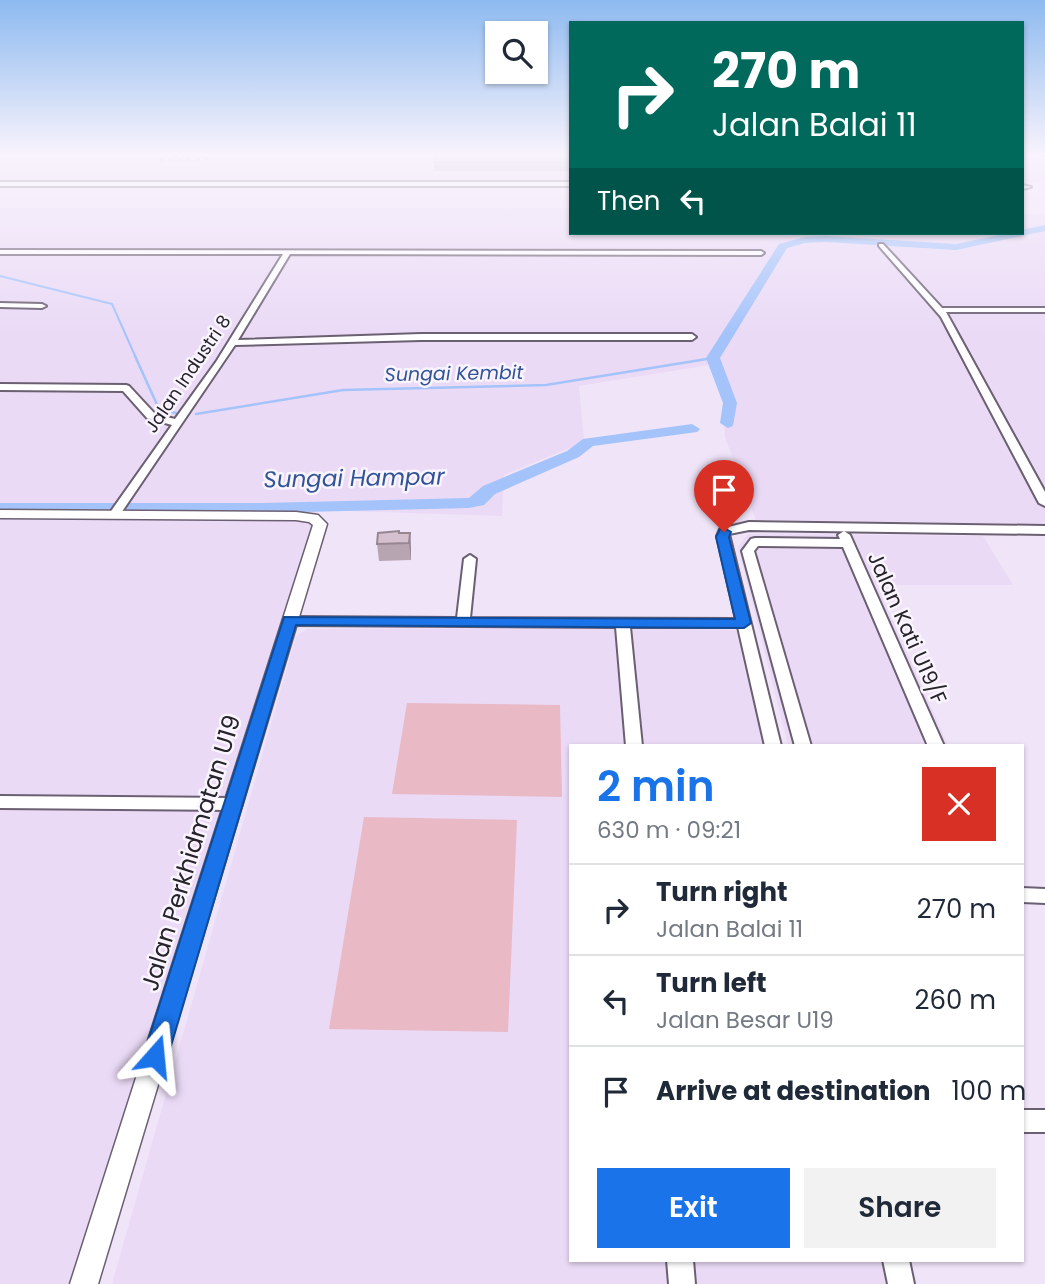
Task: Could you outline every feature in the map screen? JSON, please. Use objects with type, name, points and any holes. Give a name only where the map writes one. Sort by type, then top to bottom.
[{"type":"street","points":[[881,245],[940,310],[1045,503]]},
{"type":"street","points":[[0,252],[761,253]]},
{"type":"street","name":"Jalan Industri 8","points":[[117,511],[232,343],[288,252]]},
{"type":"street","points":[[0,305],[43,306]]},
{"type":"street","points":[[940,310],[1045,310]]},
{"type":"street","points":[[232,343],[421,337],[692,337]]},
{"type":"street","points":[[0,387],[125,388],[150,416],[177,423]]},
{"type":"street","points":[[0,514],[117,511]]},
{"type":"street","name":"Jalan Perkhidmatan U19","points":[[84,1284],[320,531],[320,524],[316,519],[296,516],[117,511]]},
{"type":"street","points":[[773,744],[723,537],[729,529],[749,526],[1045,530]]},
{"type":"street","name":"Jalan Kati U19/F","points":[[840,527],[935,744]]},
{"type":"street","points":[[802,744],[748,551],[755,542],[847,543]]},
{"type":"street","points":[[463,622],[470,559]]},
{"type":"street","points":[[290,621],[744,623]]},
{"type":"street","points":[[623,623],[634,744]]},
{"type":"street","points":[[0,802],[234,804]]},
{"type":"street","points":[[1024,895],[1045,896]]},
{"type":"street","points":[[1024,1121],[1045,1121]]},
{"type":"street","points":[[680,1262],[682,1284]]},
{"type":"street","points":[[896,1262],[901,1284]]},
{"type":"shaded area","points":[[0,215],[569,215],[569,235],[1024,235],[1024,215],[1045,215],[1045,524],[756,520],[725,437],[723,401],[710,365],[579,386],[584,442],[504,475],[502,516],[317,510],[72,1284],[0,1284]]},
{"type":"shaded area","points":[[748,534],[983,536],[1013,585],[877,585],[948,744],[788,744],[738,547]]},
{"type":"shaded area","points":[[307,629],[736,630],[763,744],[569,744],[569,1262],[882,1262],[887,1284],[112,1284],[296,636]]},
{"type":"shaded area","points":[[407,703],[560,705],[562,797],[392,794]]},
{"type":"shaded area","points":[[364,817],[517,820],[508,1032],[329,1029]]},
{"type":"building","points":[[378,533],[410,533],[409,543],[377,544]]},
{"type":"waterway","name":"Sungai Hampar","points":[[1024,232],[1045,228]]},
{"type":"waterway","name":"Sungai Hampar","points":[[728,423],[730,403],[713,358],[783,246],[805,240],[825,239],[956,247],[1012,235]]},
{"type":"waterway","name":"Sungai Kembit","points":[[0,276],[112,304],[136,358]]},
{"type":"waterway","name":"Sungai Kembit","points":[[135,356],[159,409],[176,413]]},
{"type":"waterway","name":"Sungai Kembit","points":[[196,414],[343,390],[546,385],[713,358]]},
{"type":"waterway","name":"Sungai Hampar","points":[[0,508],[263,508],[469,503],[478,501],[489,490],[573,454],[589,442],[692,429]]},
{"type":"route","points":[[155,1056],[290,621],[744,623],[724,532]]}]
